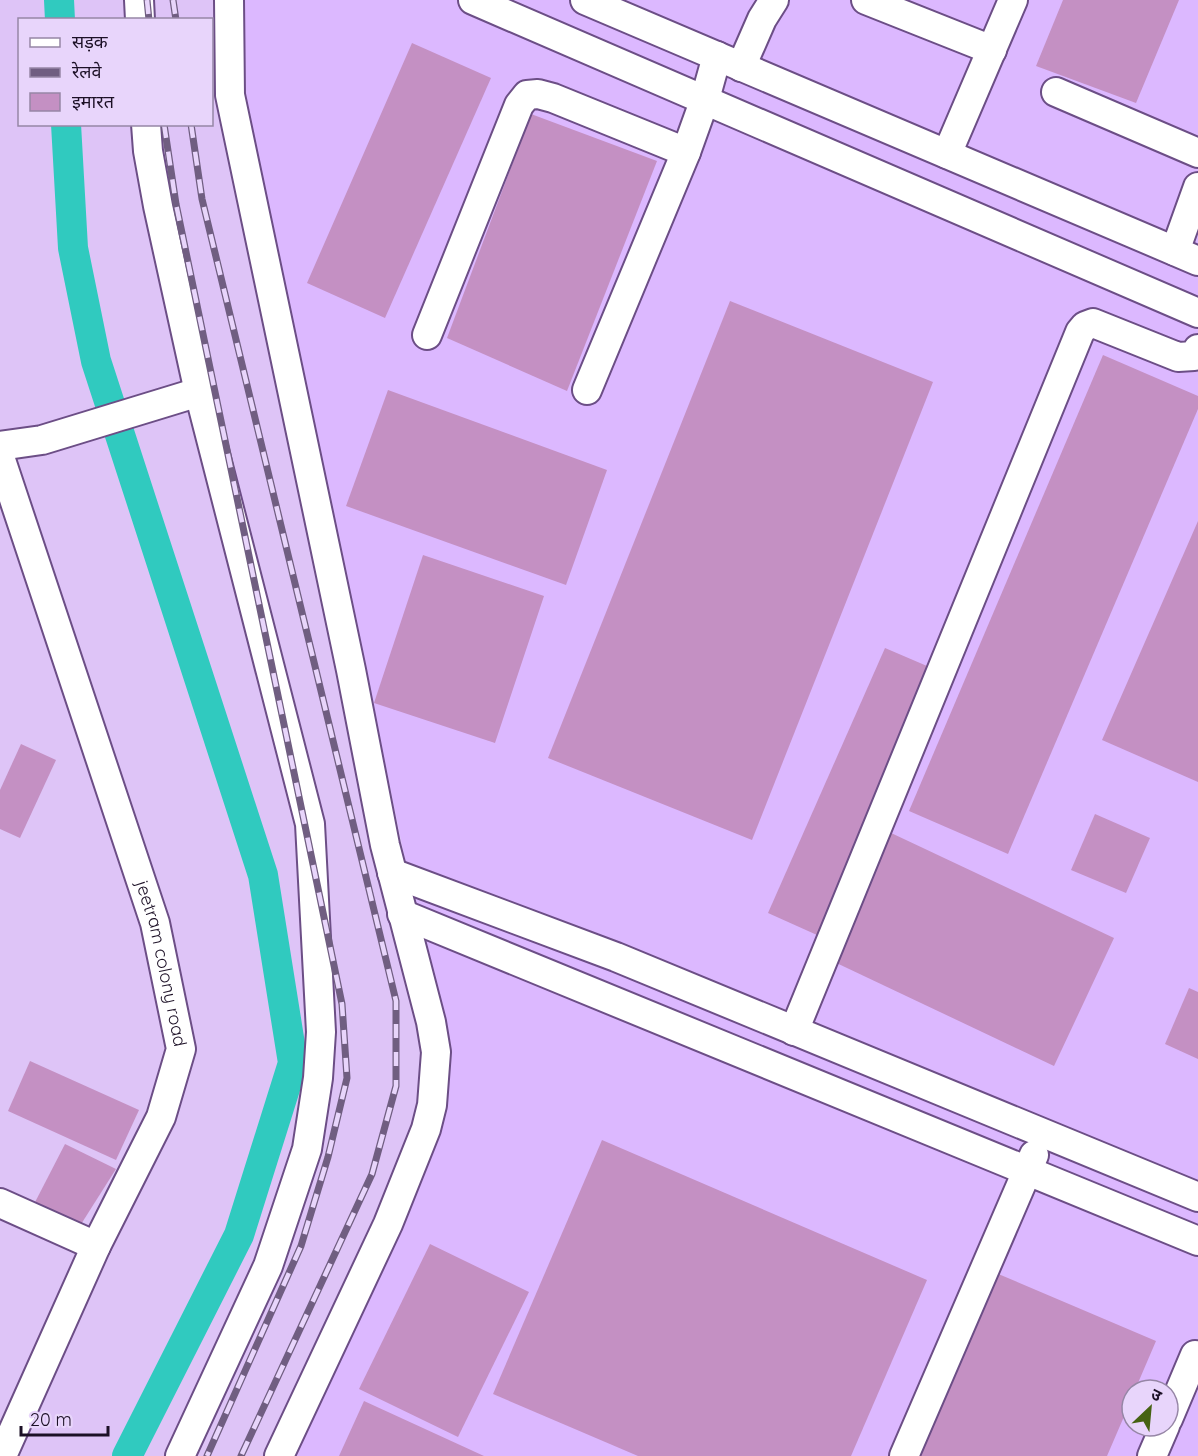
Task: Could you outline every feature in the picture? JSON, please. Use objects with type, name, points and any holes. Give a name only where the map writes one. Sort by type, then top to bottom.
[{"type":"street","points":[[139,0],[140,18]]},
{"type":"street","points":[[229,0],[230,95],[392,873],[431,1022],[435,1052],[432,1104],[426,1128],[388,1224],[279,1456]]},
{"type":"street","points":[[473,0],[1198,313]]},
{"type":"street","points":[[585,0],[1187,256],[1198,187]]},
{"type":"street","points":[[586,390],[686,152],[705,99],[774,0]]},
{"type":"street","points":[[866,0],[992,50]]},
{"type":"street","points":[[947,154],[1013,0]]},
{"type":"street","points":[[1056,92],[1198,153]]},
{"type":"street","points":[[427,335],[519,105],[526,95],[538,94],[553,98],[686,152]]},
{"type":"street","points":[[147,126],[148,151],[188,396],[310,824],[321,1032],[318,1078],[307,1149],[268,1266],[180,1456]]},
{"type":"street","points":[[896,182],[915,141]]},
{"type":"street","points":[[794,1031],[1080,332],[1085,326],[1093,323],[1179,357],[1194,356],[1198,349]]},
{"type":"street","points":[[0,446],[42,440],[188,396]]},
{"type":"street","name":"jeetram colony road","points":[[0,457],[155,923],[181,1049],[161,1117],[96,1246],[2,1456]]},
{"type":"street","points":[[392,873],[606,953],[1198,1197]]},
{"type":"street","points":[[402,914],[1198,1241]]},
{"type":"street","points":[[904,1456],[1026,1170],[1044,1133]]},
{"type":"street","points":[[0,1203],[96,1246]]},
{"type":"street","points":[[1180,1391],[1195,1355]]},
{"type":"street","points":[[1152,1456],[1160,1438]]},
{"type":"shaded area","points":[[244,0],[1198,0],[1198,1456],[295,1456],[429,1158],[450,1074],[243,83]]},
{"type":"building","points":[[1063,0],[1179,0],[1136,103],[1036,66]]},
{"type":"building","points":[[412,43],[491,78],[385,318],[307,283]]},
{"type":"building","points":[[531,114],[657,161],[567,391],[447,338]]},
{"type":"building","points":[[730,301],[933,382],[752,840],[548,758]]},
{"type":"building","points":[[1103,355],[1198,396],[1198,409],[1008,854],[909,811]]},
{"type":"building","points":[[388,390],[607,470],[566,585],[346,506]]},
{"type":"building","points":[[1198,521],[1198,782],[1102,740]]},
{"type":"building","points":[[423,555],[544,596],[495,743],[374,703]]},
{"type":"building","points":[[885,648],[934,669],[817,935],[768,913]]},
{"type":"building","points":[[21,744],[56,760],[20,838],[0,829],[0,790]]},
{"type":"building","points":[[1095,814],[1150,838],[1126,893],[1071,870]]},
{"type":"building","points":[[889,832],[1114,938],[1054,1066],[828,959]]},
{"type":"building","points":[[1189,988],[1198,992],[1198,1059],[1165,1044]]},
{"type":"building","points":[[30,1061],[139,1110],[116,1160],[8,1111]]},
{"type":"building","points":[[602,1140],[927,1280],[851,1456],[638,1456],[493,1394]]},
{"type":"building","points":[[65,1144],[116,1169],[78,1229],[32,1208]]},
{"type":"building","points":[[430,1244],[529,1292],[458,1437],[359,1389]]},
{"type":"building","points":[[996,1273],[1156,1341],[1140,1378],[1120,1378],[1120,1426],[1107,1456],[918,1456]]},
{"type":"building","points":[[364,1401],[484,1456],[339,1456]]},
{"type":"waterway","points":[[59,0],[60,18]]},
{"type":"waterway","points":[[66,126],[73,248],[96,361],[263,875],[293,1063],[239,1235],[127,1456]]},
{"type":"railway","points":[[147,0],[149,18]]},
{"type":"railway","points":[[173,0],[176,18]]},
{"type":"railway","points":[[164,126],[176,204],[342,1004],[347,1078],[328,1157],[301,1246],[207,1456]]},
{"type":"railway","points":[[191,126],[202,199],[396,1001],[396,1086],[372,1174],[241,1456]]}]
